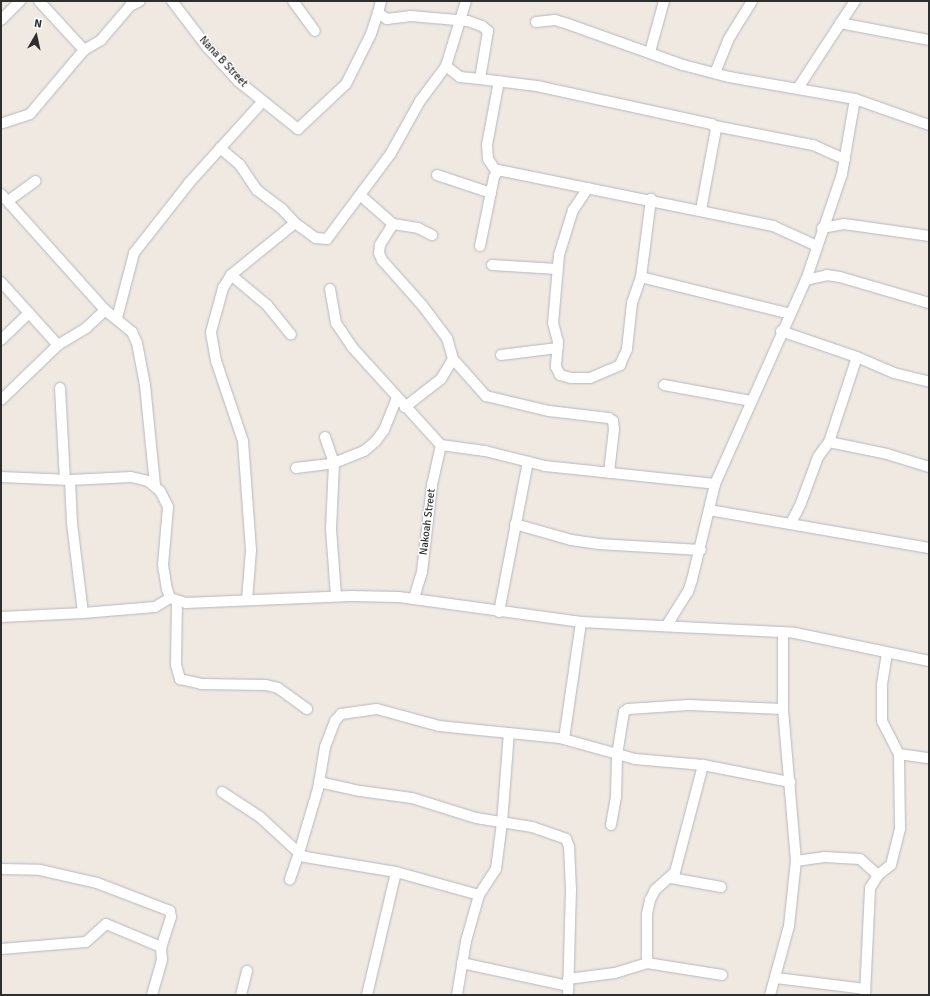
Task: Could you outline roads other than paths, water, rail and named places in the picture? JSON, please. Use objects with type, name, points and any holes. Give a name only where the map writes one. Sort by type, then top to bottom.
[{"type":"street","points":[[1,20],[20,1]]},
{"type":"street","points":[[39,1],[84,50]]},
{"type":"street","points":[[3,123],[30,114],[84,50],[102,40],[130,6],[140,1]]},
{"type":"street","name":"Nana B Street","points":[[172,1],[207,47],[238,82],[294,128],[301,128],[346,84],[371,34],[378,13]]},
{"type":"street","points":[[294,1],[315,30]]},
{"type":"street","points":[[381,1],[378,13],[392,19],[411,16],[462,21],[475,23],[488,31],[480,79]]},
{"type":"street","points":[[220,148],[240,165],[257,190],[282,209],[295,223],[316,238],[327,239],[391,153],[420,101],[446,66],[462,21],[466,1]]},
{"type":"street","points":[[650,52],[664,1]]},
{"type":"street","points":[[715,73],[728,40],[752,1]]},
{"type":"street","points":[[798,88],[855,1]]},
{"type":"street","points":[[536,22],[555,20],[650,52],[683,65],[715,73],[855,99],[929,125]]},
{"type":"street","points":[[840,22],[929,40]]},
{"type":"street","points":[[446,66],[460,77],[537,86],[715,126],[813,145],[845,159]]},
{"type":"street","points":[[499,81],[487,145],[488,159],[496,171],[702,210],[773,226],[817,246]]},
{"type":"street","points":[[667,625],[688,592],[701,550],[715,484],[781,331],[806,280],[845,159],[855,99]]},
{"type":"street","points":[[117,318],[134,253],[150,230],[220,148],[263,101]]},
{"type":"street","points":[[702,210],[715,126]]},
{"type":"street","points":[[480,246],[496,171]]},
{"type":"street","points":[[436,175],[491,192]]},
{"type":"street","points":[[36,181],[4,198],[105,310],[117,318],[132,332],[137,343],[150,425],[155,486]]},
{"type":"street","points":[[588,188],[576,203],[565,229],[557,269],[553,323],[558,348],[556,367],[564,377],[598,377],[620,365],[627,349],[632,303],[641,277],[651,200]]},
{"type":"street","points":[[360,195],[393,224],[418,228],[432,235]]},
{"type":"street","points":[[248,600],[250,550],[244,447],[216,361],[211,332],[223,288],[231,275],[295,223]]},
{"type":"street","points":[[393,224],[380,245],[379,253],[382,260],[422,305],[447,338],[453,359],[486,396],[549,411],[609,418],[613,421],[614,429],[609,473]]},
{"type":"street","points":[[822,228],[844,224],[929,236]]},
{"type":"street","points":[[492,265],[557,269]]},
{"type":"street","points":[[231,275],[267,304],[291,335]]},
{"type":"street","points":[[806,280],[827,275],[840,277],[929,303]]},
{"type":"street","points":[[641,277],[790,314]]},
{"type":"street","points":[[2,284],[29,313],[43,325],[58,345]]},
{"type":"street","points":[[330,289],[339,328],[352,347],[441,445],[528,462],[609,473],[715,484]]},
{"type":"street","points":[[1,400],[58,345],[86,328],[105,310]]},
{"type":"street","points":[[1,340],[29,313]]},
{"type":"street","points":[[781,331],[857,356],[894,373],[929,382]]},
{"type":"street","points":[[501,355],[558,348]]},
{"type":"street","points":[[791,524],[802,503],[818,457],[829,442],[857,356]]},
{"type":"street","points":[[405,407],[441,379],[453,359]]},
{"type":"street","points":[[664,385],[751,401]]},
{"type":"street","points":[[60,388],[72,523],[83,613]]},
{"type":"street","points":[[296,468],[334,463],[364,451],[375,442],[384,430],[397,397]]},
{"type":"street","points":[[325,436],[334,463],[331,529],[336,596]]},
{"type":"street","points":[[829,442],[887,454],[929,468]]},
{"type":"street","name":"Nakoah Street","points":[[414,598],[422,572],[432,485],[441,445]]},
{"type":"street","points":[[499,612],[528,462]]},
{"type":"street","points":[[1,477],[68,480],[131,477],[148,481],[155,486],[168,507],[163,573],[174,600],[176,665],[180,680],[201,684],[266,685],[278,688],[307,709]]},
{"type":"street","points":[[709,510],[929,548]]},
{"type":"street","points":[[515,524],[571,540],[598,544],[701,550]]},
{"type":"street","points":[[1,617],[83,613],[155,607],[174,600],[193,604],[336,596],[414,598],[499,612],[581,622],[667,625],[783,633],[828,638],[887,653],[929,661]]},
{"type":"street","points":[[564,739],[581,622]]},
{"type":"street","points":[[770,995],[776,978],[789,926],[796,861],[783,709],[783,633]]},
{"type":"street","points":[[776,978],[865,992],[870,888],[878,875],[891,865],[900,829],[899,754],[882,721],[882,686],[887,653]]},
{"type":"street","points":[[611,825],[616,797],[617,755],[622,718],[628,709],[689,705],[783,709]]},
{"type":"street","points":[[290,879],[319,782],[325,747],[335,721],[341,714],[348,711],[377,709],[439,726],[564,739],[617,755],[703,765],[790,782]]},
{"type":"street","points":[[457,995],[462,963],[480,895],[496,869],[502,823],[509,733]]},
{"type":"street","points":[[899,754],[929,758]]},
{"type":"street","points":[[647,963],[650,900],[655,890],[671,878],[681,854],[703,765]]},
{"type":"street","points":[[319,782],[360,791],[419,800],[476,818],[552,832],[562,836],[568,842],[571,889],[568,987]]},
{"type":"street","points":[[222,792],[260,817],[305,857],[396,872],[480,895]]},
{"type":"street","points":[[796,861],[824,858],[860,859],[878,875]]},
{"type":"street","points":[[1,869],[40,870],[97,883],[170,911],[171,917],[161,947],[164,954],[152,995]]},
{"type":"street","points":[[367,995],[396,872]]},
{"type":"street","points":[[671,878],[721,887]]},
{"type":"street","points":[[1,949],[86,942],[106,924],[161,947]]},
{"type":"street","points":[[462,963],[568,987],[647,963],[722,976]]},
{"type":"street","points":[[241,995],[247,971]]}]
